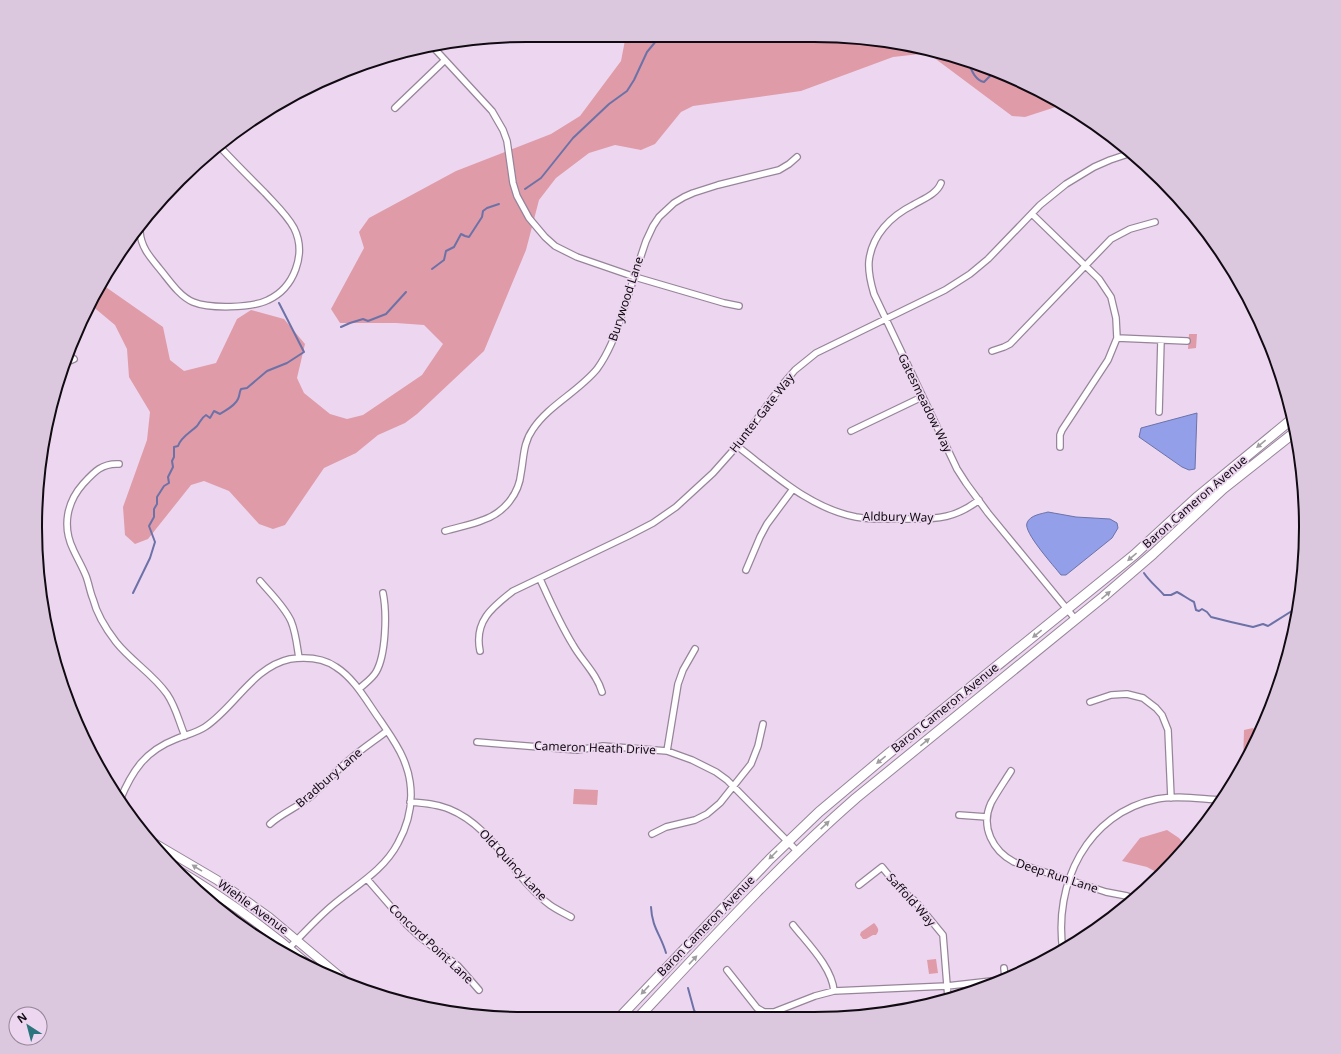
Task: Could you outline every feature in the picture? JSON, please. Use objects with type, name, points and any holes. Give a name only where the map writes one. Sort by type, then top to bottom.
[{"type":"main road","name":"Baron Cameron Avenue","points":[[625,1012],[787,842],[819,812],[1134,555],[1202,493],[1288,423]]},
{"type":"main road","name":"Baron Cameron Avenue","points":[[644,1012],[797,851],[856,798],[1076,620],[1128,576],[1223,489],[1291,436]]},
{"type":"main road","name":"Wiehle Avenue","points":[[163,848],[234,892],[269,917],[336,973]]},
{"type":"main road","name":"Wiehle Avenue","points":[[195,880],[227,900],[294,952]]},
{"type":"street","points":[[436,50],[492,111],[498,120],[507,141],[517,196],[536,228],[555,246],[577,257],[635,277],[739,306]]},
{"type":"street","points":[[395,108],[445,60]]},
{"type":"street","points":[[140,235],[146,252],[180,293],[193,302],[210,306],[252,305],[268,300],[284,289],[290,281],[298,263],[299,247],[294,229],[284,213],[222,150]]},
{"type":"street","name":"Hunter Gate Way","points":[[480,651],[478,640],[480,627],[488,613],[498,602],[513,591],[607,547],[653,523],[676,507],[713,473],[737,446],[795,370],[816,353],[945,290],[970,274],[988,259],[1053,193],[1079,175],[1110,160],[1125,155]]},
{"type":"street","name":"Burywood Lane","points":[[445,531],[492,516],[500,511],[512,498],[520,482],[524,449],[529,434],[550,411],[588,379],[605,356],[615,337],[644,246],[659,217],[674,203],[693,192],[779,170],[797,157]]},
{"type":"street","name":"Gatesmeadow Way","points":[[941,183],[935,192],[903,210],[891,219],[883,228],[875,242],[869,260],[870,278],[874,294],[957,470],[979,500],[1076,620]]},
{"type":"street","points":[[1032,214],[1099,279],[1111,297],[1116,318],[1117,338],[1106,363],[1062,430],[1060,435],[1060,447]]},
{"type":"street","points":[[992,351],[1010,344],[1106,244],[1120,233],[1130,228],[1154,222]]},
{"type":"street","points":[[1117,338],[1187,341]]},
{"type":"street","points":[[1159,412],[1161,340]]},
{"type":"street","points":[[851,431],[922,397]]},
{"type":"street","name":"Aldbury Way","points":[[737,446],[807,499],[831,510],[857,517],[875,519],[943,518],[962,512],[979,500]]},
{"type":"street","points":[[119,464],[105,465],[99,468],[74,496],[68,512],[67,526],[69,540],[82,565],[93,601],[105,626],[116,642],[127,654],[154,678],[164,690],[174,707],[185,736]]},
{"type":"street","points":[[746,570],[767,524],[793,489]]},
{"type":"street","points":[[540,579],[566,634],[581,659],[600,683],[602,692]]},
{"type":"street","points":[[260,581],[281,605],[291,621],[295,633],[299,658]]},
{"type":"street","points":[[358,689],[374,676],[381,661],[384,647],[385,612],[383,593]]},
{"type":"street","points":[[667,750],[678,684],[683,670],[695,649]]},
{"type":"street","points":[[123,794],[131,777],[142,761],[159,746],[205,727],[265,670],[280,662],[299,658],[317,659],[335,666],[349,677],[398,748],[408,771],[410,782],[410,802],[407,823],[397,844],[382,865],[367,879],[321,915],[289,948]]},
{"type":"street","points":[[1090,702],[1111,695],[1127,694],[1143,698],[1162,714],[1168,730],[1171,798]]},
{"type":"street","points":[[652,834],[666,827],[695,820],[707,814],[720,803],[751,764],[758,746],[763,724]]},
{"type":"street","name":"Bradbury Lane","points":[[270,824],[311,796],[348,761],[387,732]]},
{"type":"street","name":"Cameron Heath Drive","points":[[476,742],[577,750],[603,746],[667,750],[716,772],[734,786],[797,851]]},
{"type":"street","name":"Deep Run Lane","points":[[1011,771],[991,803],[987,817],[991,841],[996,848],[1004,856],[1014,862],[1106,892],[1128,897]]},
{"type":"street","points":[[1062,943],[1063,901],[1069,880],[1079,856],[1102,826],[1122,812],[1134,806],[1158,799],[1214,800]]},
{"type":"street","name":"Old Quincy Lane","points":[[410,802],[439,805],[461,814],[471,821],[490,838],[530,886],[546,901],[562,912],[571,916]]},
{"type":"street","points":[[959,815],[987,817]]},
{"type":"street","name":"Saffold Way","points":[[859,885],[882,867],[900,889],[915,902],[943,935],[948,993]]},
{"type":"street","name":"Concord Point Lane","points":[[367,879],[406,924],[420,937],[458,966],[479,990]]},
{"type":"street","points":[[793,925],[828,970],[834,986],[834,991]]},
{"type":"street","points":[[1004,968],[1004,973]]},
{"type":"street","points":[[727,970],[757,1008],[764,1012],[774,1012],[815,996],[834,991],[947,986],[980,982]]},
{"type":"shaded area","points":[[625,42],[846,43],[877,46],[909,51],[926,55],[920,54],[893,57],[801,91],[693,106],[681,112],[655,144],[641,150],[615,145],[589,153],[556,178],[539,200],[526,250],[484,351],[417,414],[405,423],[378,435],[356,453],[324,468],[285,525],[273,529],[259,524],[229,491],[204,481],[191,485],[148,539],[135,544],[125,535],[123,507],[147,440],[150,412],[129,377],[127,349],[115,325],[94,308],[105,287],[163,327],[170,360],[184,371],[216,363],[237,319],[251,310],[284,319],[305,344],[297,378],[304,393],[330,414],[347,419],[363,415],[422,375],[443,344],[424,325],[396,323],[340,323],[331,309],[364,248],[359,232],[369,218],[456,171],[551,134],[580,116],[621,61]]},
{"type":"shaded area","points":[[933,57],[1000,79],[1057,107],[1025,117],[1012,116]]},
{"type":"shaded area","points":[[1189,334],[1197,334],[1196,348],[1188,349]]},
{"type":"shaded area","points":[[1253,728],[1254,730],[1243,753],[1244,730]]},
{"type":"shaded area","points":[[574,789],[598,790],[597,805],[573,804]]},
{"type":"shaded area","points":[[1167,830],[1183,842],[1155,872],[1147,867],[1122,861],[1140,838]]},
{"type":"shaded area","points":[[874,923],[878,929],[876,935],[863,939],[860,935],[861,932]]},
{"type":"shaded area","points":[[936,959],[938,973],[929,974],[927,960]]},
{"type":"water","points":[[1197,413],[1195,469],[1189,470],[1182,467],[1139,437],[1141,428]]},
{"type":"water","points":[[1048,512],[1076,517],[1110,519],[1117,523],[1118,528],[1112,538],[1066,575],[1061,575],[1034,541],[1027,527],[1028,520],[1036,515]]},
{"type":"waterway","points":[[525,189],[541,178],[573,138],[609,104],[627,91],[634,80],[647,52],[655,42]]},
{"type":"waterway","points":[[971,68],[973,73],[981,81],[984,82],[990,76]]},
{"type":"waterway","points":[[432,269],[444,260],[446,251],[454,247],[461,234],[469,237],[482,217],[483,211],[499,204]]},
{"type":"waterway","points":[[341,327],[363,319],[368,321],[386,314],[406,292]]},
{"type":"waterway","points":[[133,593],[150,558],[155,542],[149,526],[154,517],[157,497],[164,486],[169,483],[168,477],[173,467],[172,461],[174,457],[174,447],[178,446],[181,440],[197,426],[204,416],[206,415],[210,418],[214,411],[220,414],[233,406],[238,399],[241,389],[247,388],[267,371],[287,363],[304,352],[279,303]]},
{"type":"waterway","points":[[1144,573],[1164,595],[1171,595],[1177,592],[1194,602],[1196,610],[1199,611],[1202,609],[1211,617],[1253,627],[1263,624],[1268,626],[1292,611]]},
{"type":"waterway","points":[[651,907],[653,921],[666,953]]},
{"type":"waterway","points":[[688,988],[695,1012]]}]
